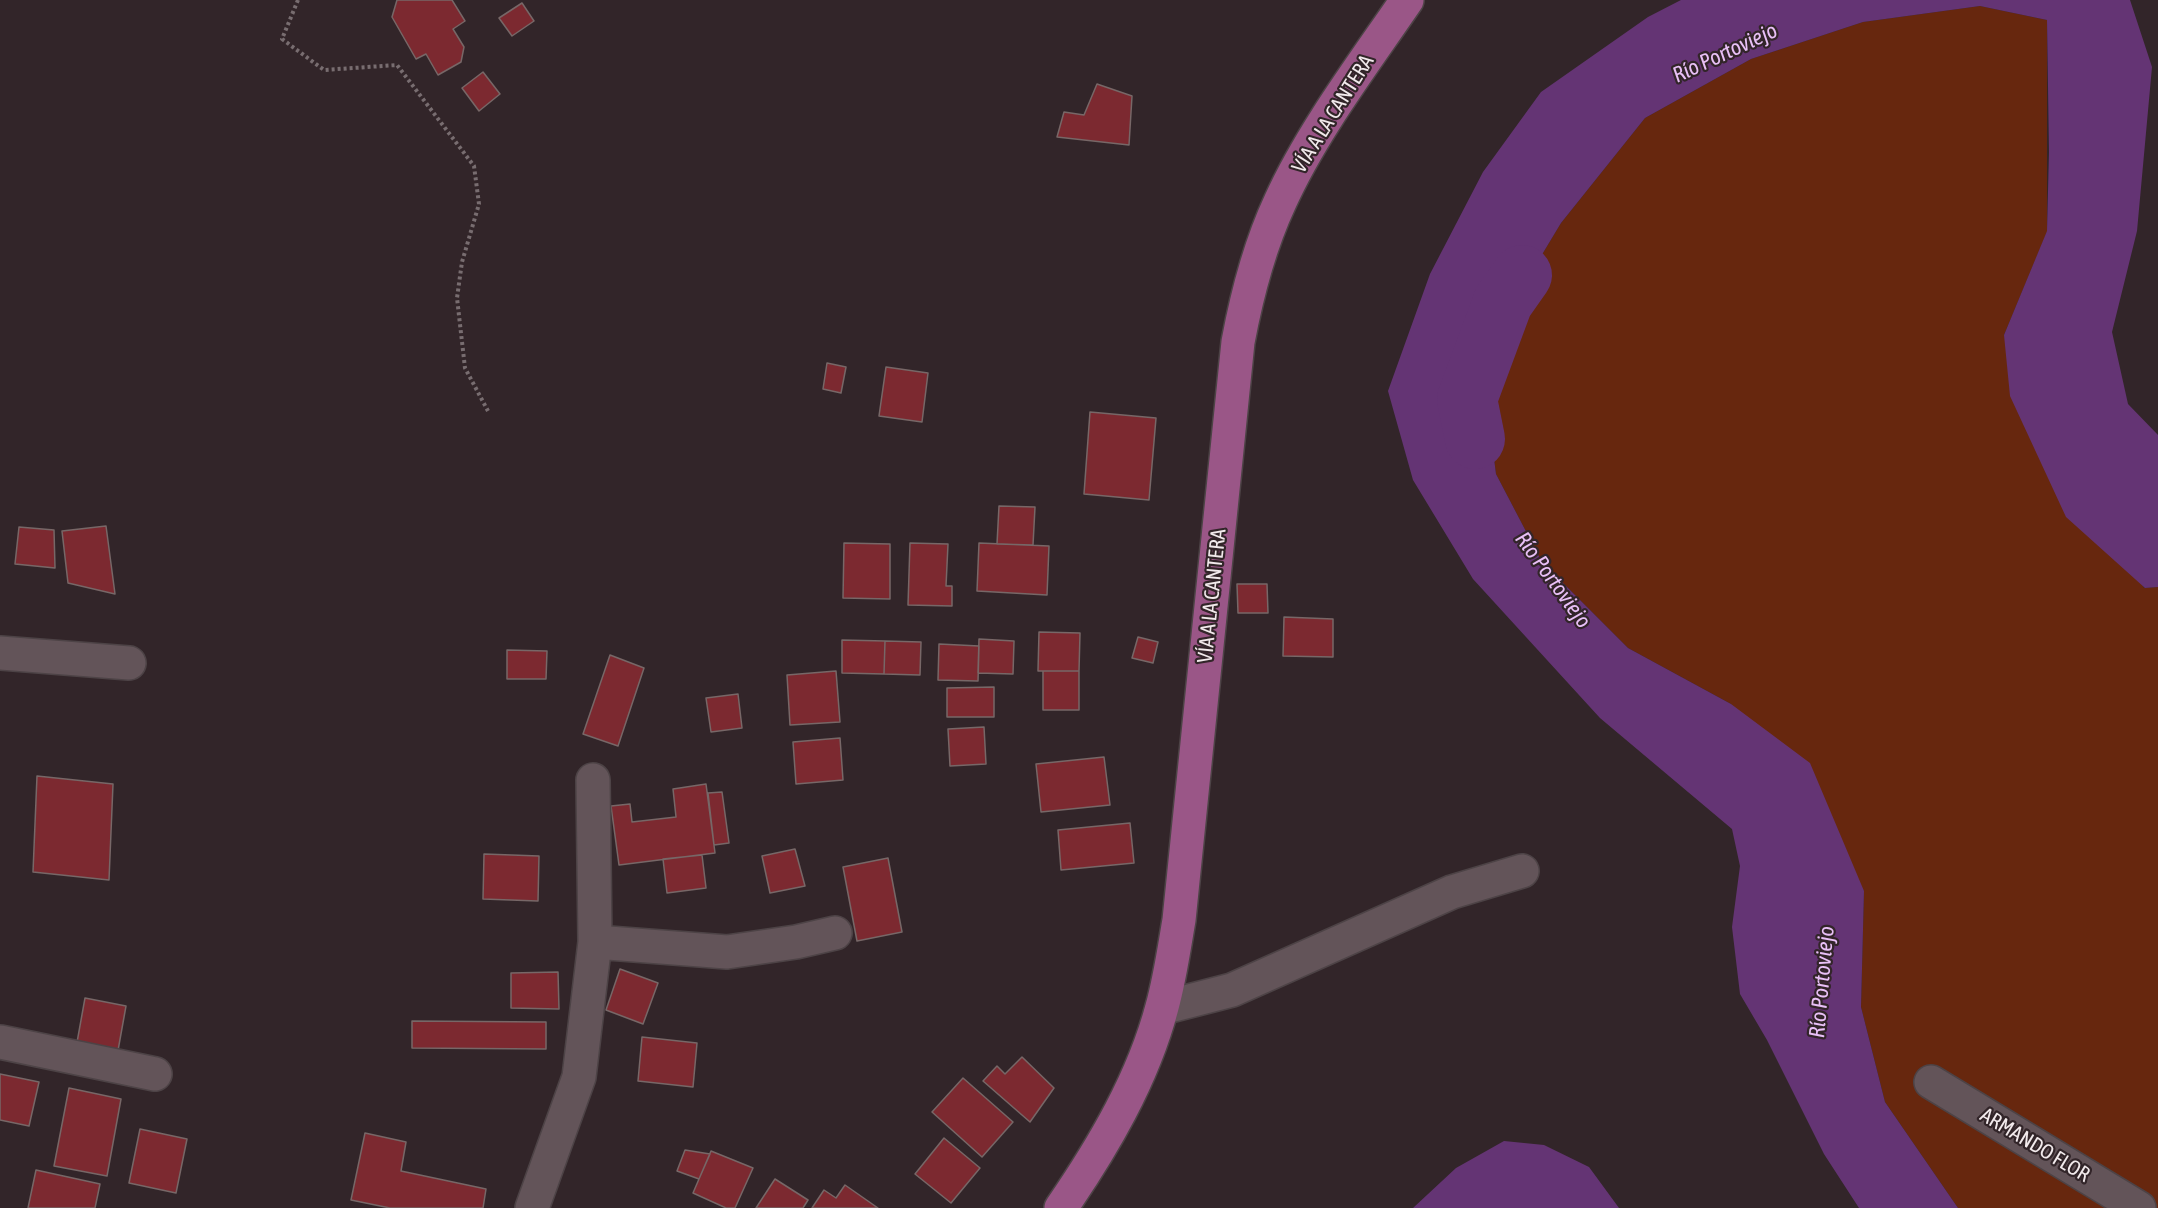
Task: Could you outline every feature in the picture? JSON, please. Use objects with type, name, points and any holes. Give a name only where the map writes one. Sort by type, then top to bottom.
[{"type":"main road","name":"VÍA A LA CANTERA","points":[[1061,1208],[1105,1140],[1128,1096],[1162,1008],[1179,920],[1238,342],[1245,304],[1260,252],[1280,201],[1301,161],[1407,0]]},
{"type":"street","points":[[0,653],[129,663]]},
{"type":"street","points":[[531,1208],[579,1077],[595,942],[593,780]]},
{"type":"street","points":[[1162,1008],[1232,990],[1452,892],[1522,872]]},
{"type":"street","points":[[595,942],[727,952],[796,942],[835,933]]},
{"type":"street","points":[[0,1042],[154,1074]]},
{"type":"street","name":"ARMANDO FLOR","points":[[1930,1082],[2139,1208]]},
{"type":"path","points":[[298,0],[282,39],[324,70],[397,65],[474,166],[479,204],[462,262],[457,298],[465,368],[488,411]]},
{"type":"shaded area","points":[[1980,6],[2047,20],[2047,232],[2004,335],[2144,588],[2158,587],[2158,1208],[1958,1208],[1885,1102],[1861,1007],[1864,891],[1731,704],[1628,648],[1542,562],[1496,474],[1481,356],[1561,223],[1645,118],[1751,59],[1863,22]]},
{"type":"water","points":[[1681,0],[2130,0],[2152,67],[2137,231],[2112,332],[2128,404],[2158,435],[2158,587],[2145,588],[2066,517],[2010,396],[2004,335],[2047,231],[2049,152],[2047,20],[1980,6],[1863,22],[1751,59],[1645,118],[1561,223],[1481,356],[1496,474],[1542,562],[1628,648],[1731,704],[1810,763],[1864,891],[1861,1007],[1885,1102],[1958,1208],[1859,1208],[1824,1154],[1767,1040],[1740,994],[1732,927],[1740,866],[1732,829],[1600,718],[1473,579],[1413,480],[1388,391],[1430,274],[1483,172],[1541,92],[1648,17]]},
{"type":"water","points":[[1504,1141],[1544,1145],[1589,1167],[1619,1208],[1413,1208],[1456,1168]]},
{"type":"building","points":[[397,0],[452,0],[465,21],[453,29],[464,47],[461,62],[438,75],[426,54],[416,59],[392,17]]},
{"type":"building","points":[[522,3],[534,21],[512,36],[499,18]]},
{"type":"building","points":[[483,72],[500,94],[479,111],[462,88]]},
{"type":"building","points":[[1097,84],[1132,96],[1129,145],[1057,137],[1064,112],[1084,115]]},
{"type":"building","points":[[827,363],[846,367],[841,393],[823,389]]},
{"type":"building","points":[[886,367],[928,373],[922,422],[879,416]]},
{"type":"building","points":[[1090,412],[1156,418],[1149,500],[1084,494]]},
{"type":"building","points":[[999,506],[1035,507],[1033,545],[997,544]]},
{"type":"building","points":[[106,526],[115,594],[68,583],[62,531]]},
{"type":"building","points":[[19,527],[54,530],[55,568],[15,564]]},
{"type":"building","points":[[844,543],[890,544],[890,599],[843,598]]},
{"type":"building","points":[[910,543],[948,544],[946,586],[952,586],[952,606],[908,605]]},
{"type":"building","points":[[979,543],[1049,546],[1047,595],[977,591]]},
{"type":"building","points":[[1237,584],[1267,584],[1268,613],[1238,613]]},
{"type":"building","points":[[1284,617],[1333,619],[1333,657],[1283,656]]},
{"type":"building","points":[[1039,632],[1080,633],[1079,671],[1038,671]]},
{"type":"building","points":[[1138,637],[1158,642],[1153,663],[1132,658]]},
{"type":"building","points":[[979,639],[1014,641],[1013,674],[978,673]]},
{"type":"building","points":[[842,640],[885,641],[884,674],[842,673]]},
{"type":"building","points":[[885,641],[921,642],[920,675],[884,674]]},
{"type":"building","points":[[939,644],[979,646],[978,681],[938,680]]},
{"type":"building","points":[[507,650],[547,651],[546,679],[507,679]]},
{"type":"building","points":[[610,655],[644,668],[618,746],[583,734]]},
{"type":"building","points":[[836,671],[840,722],[790,725],[787,675]]},
{"type":"building","points":[[1043,671],[1079,671],[1079,710],[1043,710]]},
{"type":"building","points":[[994,687],[994,717],[947,717],[947,688]]},
{"type":"building","points":[[738,694],[742,728],[711,732],[706,698]]},
{"type":"building","points":[[984,727],[986,764],[950,766],[948,729]]},
{"type":"building","points":[[840,738],[843,780],[796,784],[793,742]]},
{"type":"building","points":[[1104,757],[1110,805],[1041,812],[1036,764]]},
{"type":"building","points":[[37,776],[113,784],[109,880],[33,872]]},
{"type":"building","points":[[706,784],[715,853],[619,865],[611,806],[630,804],[632,822],[676,817],[673,789]]},
{"type":"building","points":[[722,792],[729,843],[714,845],[708,793]]},
{"type":"building","points":[[1130,823],[1134,863],[1061,870],[1058,830]]},
{"type":"building","points":[[795,849],[805,886],[770,893],[762,856]]},
{"type":"building","points":[[484,854],[539,856],[538,901],[483,899]]},
{"type":"building","points":[[702,855],[706,888],[667,893],[663,859]]},
{"type":"building","points":[[888,858],[902,932],[857,941],[843,867]]},
{"type":"building","points":[[620,969],[658,983],[643,1024],[606,1010]]},
{"type":"building","points":[[558,972],[559,1009],[511,1008],[511,973]]},
{"type":"building","points":[[85,998],[126,1006],[117,1056],[76,1048]]},
{"type":"building","points":[[412,1021],[546,1022],[546,1049],[412,1048]]},
{"type":"building","points":[[642,1037],[697,1043],[693,1087],[638,1081]]},
{"type":"building","points":[[1022,1057],[1054,1088],[1030,1122],[983,1081],[997,1066],[1005,1074]]},
{"type":"building","points":[[0,1074],[39,1082],[29,1126],[0,1120]]},
{"type":"building","points":[[963,1078],[1013,1122],[982,1157],[932,1112]]},
{"type":"building","points":[[69,1088],[121,1099],[107,1176],[54,1166]]},
{"type":"building","points":[[140,1129],[187,1139],[176,1193],[129,1183]]},
{"type":"building","points":[[365,1133],[406,1142],[401,1171],[486,1189],[483,1208],[390,1208],[351,1200]]},
{"type":"building","points":[[944,1138],[980,1168],[951,1203],[915,1174]]},
{"type":"building","points":[[685,1150],[710,1154],[699,1179],[677,1171]]},
{"type":"building","points":[[711,1151],[753,1168],[735,1208],[726,1208],[693,1193]]},
{"type":"building","points":[[36,1170],[100,1184],[95,1208],[28,1208]]},
{"type":"building","points":[[775,1179],[808,1200],[803,1208],[756,1208]]},
{"type":"building","points":[[845,1185],[878,1208],[812,1208],[824,1190],[836,1198]]},
{"type":"waterway","name":"Río Portoviejo","points":[[1475,439],[1467,399],[1503,302],[1522,275]]}]
